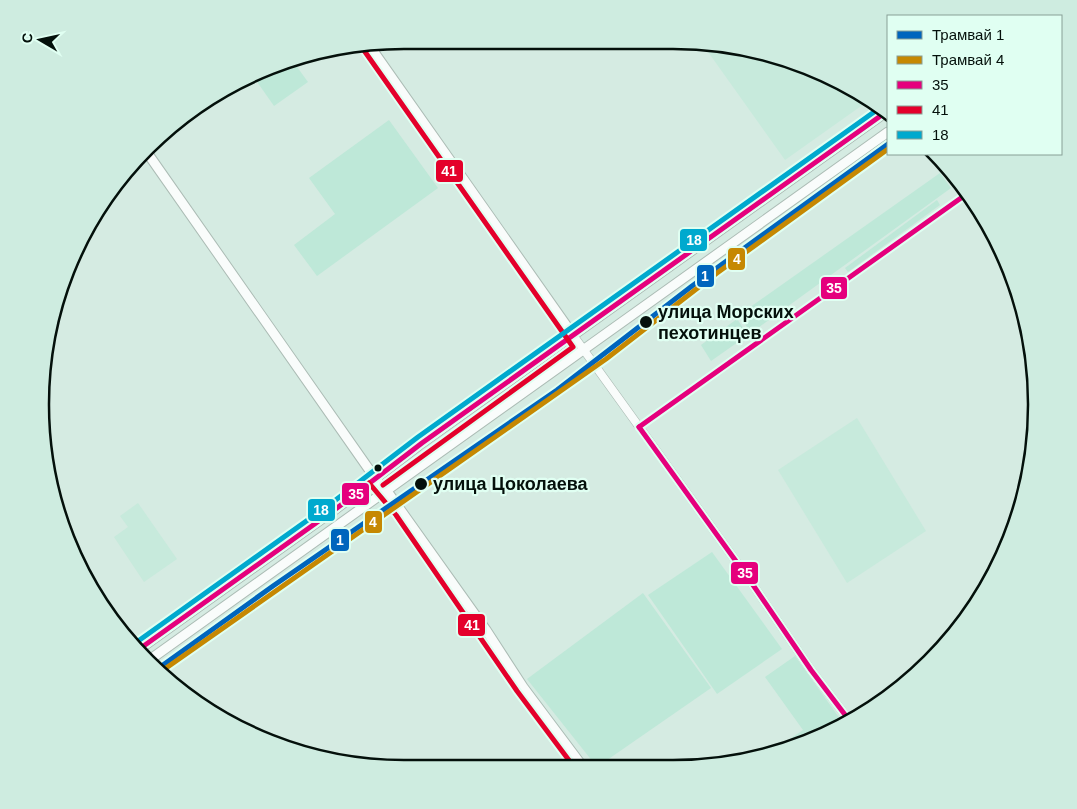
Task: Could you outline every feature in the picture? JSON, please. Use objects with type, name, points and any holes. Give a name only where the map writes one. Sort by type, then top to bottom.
[{"type":"street","points":[[373,51],[573,335],[751,582],[811,670],[846,715]]},
{"type":"street","points":[[144,646],[337,508],[375,478],[573,335],[880,116]]},
{"type":"street","points":[[154,657],[887,133]]},
{"type":"street","points":[[150,156],[375,478],[387,491],[486,630],[523,688],[578,760]]},
{"type":"shaded area","points":[[707,51],[742,56],[787,68],[830,85],[863,105],[785,160]]},
{"type":"shaded area","points":[[296,66],[308,82],[274,106],[256,81]]},
{"type":"shaded area","points":[[389,120],[438,188],[317,276],[294,245],[335,214],[309,178]]},
{"type":"shaded area","points":[[940,173],[951,188],[751,333],[739,315]]},
{"type":"shaded area","points":[[937,200],[940,205],[848,272],[845,268]]},
{"type":"shaded area","points":[[737,319],[748,335],[711,361],[701,345]]},
{"type":"shaded area","points":[[857,418],[926,531],[847,583],[778,470]]},
{"type":"shaded area","points":[[138,503],[177,559],[144,582],[114,537],[128,527],[120,516]]},
{"type":"shaded area","points":[[712,552],[782,649],[717,694],[648,595]]},
{"type":"shaded area","points":[[643,593],[711,688],[607,760],[591,760],[527,679]]},
{"type":"shaded area","points":[[795,656],[840,719],[787,741],[803,730],[765,677]]},
{"type":"tram line","name":"1","points":[[163,665],[273,586],[557,390],[692,286],[887,145]]},
{"type":"tram line","name":"4","points":[[166,668],[606,359],[717,273],[887,150]]},
{"type":"transit line","name":"41","points":[[365,51],[573,347],[383,485]]},
{"type":"transit line","name":"18","points":[[139,641],[333,502],[418,437],[874,112]]},
{"type":"transit line","name":"35","points":[[144,646],[337,508],[422,443],[880,116]]},
{"type":"transit line","name":"35","points":[[639,427],[962,198]]},
{"type":"transit line","name":"35","points":[[639,427],[751,582],[811,670],[846,715]]},
{"type":"transit line","name":"41","points":[[369,483],[396,515],[517,691],[569,760]]},
{"type":"place","name":"улица Морских пехотинцев","points":[[646,322]]},
{"type":"place","name":"улица Цоколаева","points":[[421,484]]}]
